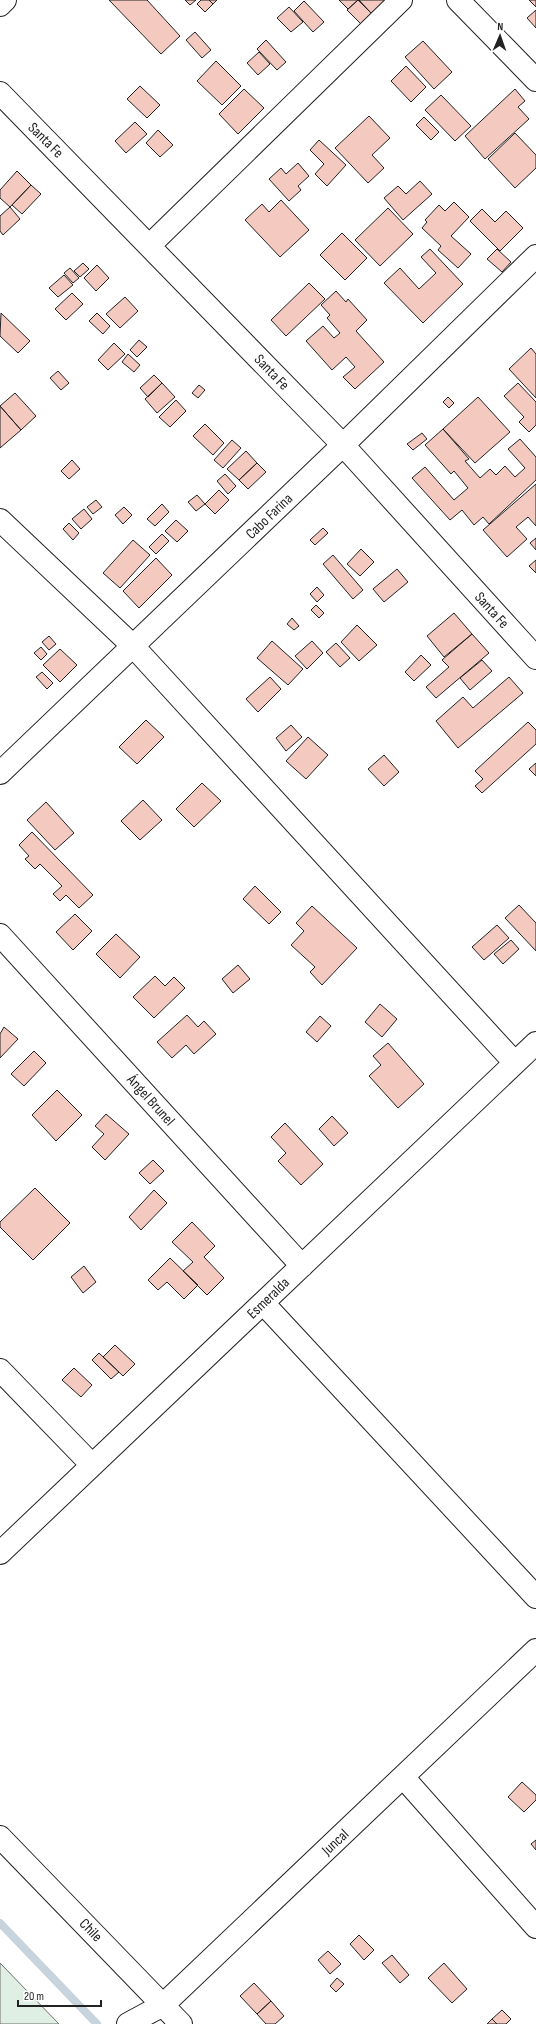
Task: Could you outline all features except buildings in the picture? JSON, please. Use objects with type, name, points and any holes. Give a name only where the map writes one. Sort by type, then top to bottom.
[{"type":"street","points":[[0,5],[5,0]]},
{"type":"street","points":[[150,246],[401,0]]},
{"type":"street","points":[[458,0],[536,80]]},
{"type":"street","name":"Santa Fe","points":[[0,93],[342,445],[536,658]]},
{"type":"street","name":"Cabo Farina","points":[[0,773],[342,445],[536,256]]},
{"type":"street","points":[[0,520],[133,646],[515,1063]]},
{"type":"street","name":"Ángel Brunel","points":[[0,935],[302,1266]]},
{"type":"street","name":"Esmeralda","points":[[0,1553],[536,1044]]},
{"type":"street","points":[[263,1303],[536,1597]]},
{"type":"street","points":[[0,1370],[92,1465]]},
{"type":"street","name":"Juncal","points":[[128,2024],[163,2005],[536,1650]]},
{"type":"street","points":[[403,1778],[536,1927]]},
{"type":"street","name":"Chile","points":[[0,1837],[181,2024]]},
{"type":"green space","points":[[0,1963],[59,2024],[0,2024]]},
{"type":"waterway","points":[[0,1923],[97,2024]]}]
